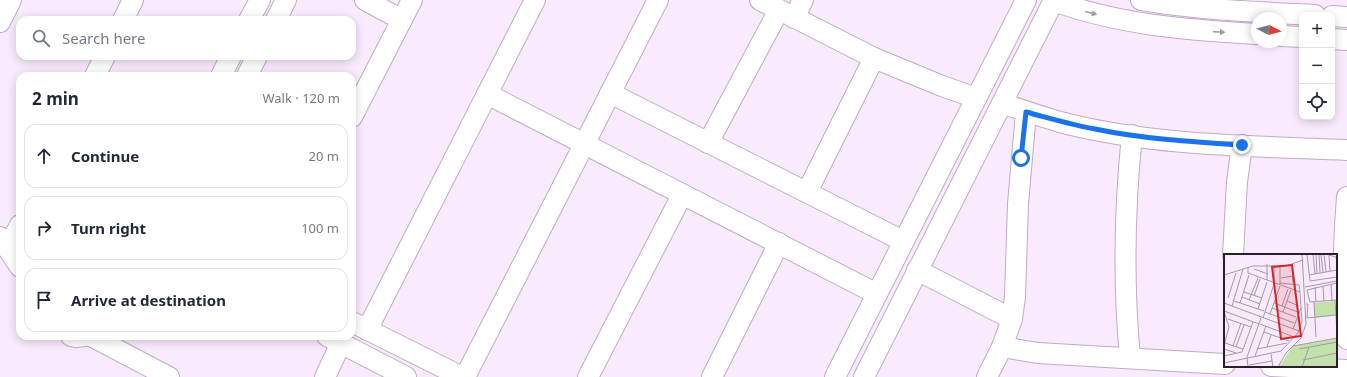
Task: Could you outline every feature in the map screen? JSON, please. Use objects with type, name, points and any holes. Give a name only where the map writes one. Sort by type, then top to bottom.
[{"type":"street","points":[[0,22],[11,0]]},
{"type":"street","points":[[125,16],[133,0]]},
{"type":"street","points":[[251,16],[260,0]]},
{"type":"street","points":[[278,16],[286,0]]},
{"type":"street","points":[[365,0],[402,20]]},
{"type":"street","points":[[356,109],[412,0]]},
{"type":"street","points":[[462,377],[360,326],[487,94],[535,0]]},
{"type":"street","points":[[465,377],[658,0]]},
{"type":"street","points":[[760,0],[874,58],[976,98]]},
{"type":"street","points":[[708,143],[787,14],[804,0]]},
{"type":"street","points":[[834,377],[1026,0]]},
{"type":"street","points":[[864,377],[1054,0],[1086,12],[1140,23],[1200,31],[1251,34]]},
{"type":"street","points":[[1140,0],[1207,9],[1299,14]]},
{"type":"street","points":[[1335,16],[1347,17]]},
{"type":"street","points":[[1287,36],[1299,37]]},
{"type":"street","points":[[1335,39],[1347,40]]},
{"type":"street","points":[[806,192],[874,58]]},
{"type":"street","points":[[97,72],[103,60]]},
{"type":"street","points":[[223,72],[229,60]]},
{"type":"street","points":[[249,72],[255,60]]},
{"type":"street","points":[[610,93],[903,241]]},
{"type":"street","points":[[487,94],[877,294]]},
{"type":"street","points":[[1002,103],[1026,112],[1061,122],[1096,130],[1132,135],[1195,142],[1347,150]]},
{"type":"street","points":[[987,377],[1002,347],[1012,319],[1015,297],[1018,204],[1026,112]]},
{"type":"street","points":[[1130,358],[1124,248],[1132,135]]},
{"type":"street","points":[[1233,254],[1242,145]]},
{"type":"street","points":[[588,377],[682,195]]},
{"type":"street","points":[[1347,197],[1344,297],[1347,339]]},
{"type":"street","points":[[16,229],[4,242],[16,261]]},
{"type":"street","points":[[712,377],[779,243]]},
{"type":"street","points":[[917,270],[1012,319]]},
{"type":"street","points":[[106,340],[169,377]]},
{"type":"street","points":[[325,377],[334,340]]},
{"type":"street","points":[[336,340],[406,377]]},
{"type":"street","points":[[1002,347],[1038,353],[1224,364]]},
{"type":"street","points":[[1290,367],[1347,370]]},
{"type":"route","points":[[1021,158],[1026,112],[1096,130],[1155,138],[1242,145]]}]
